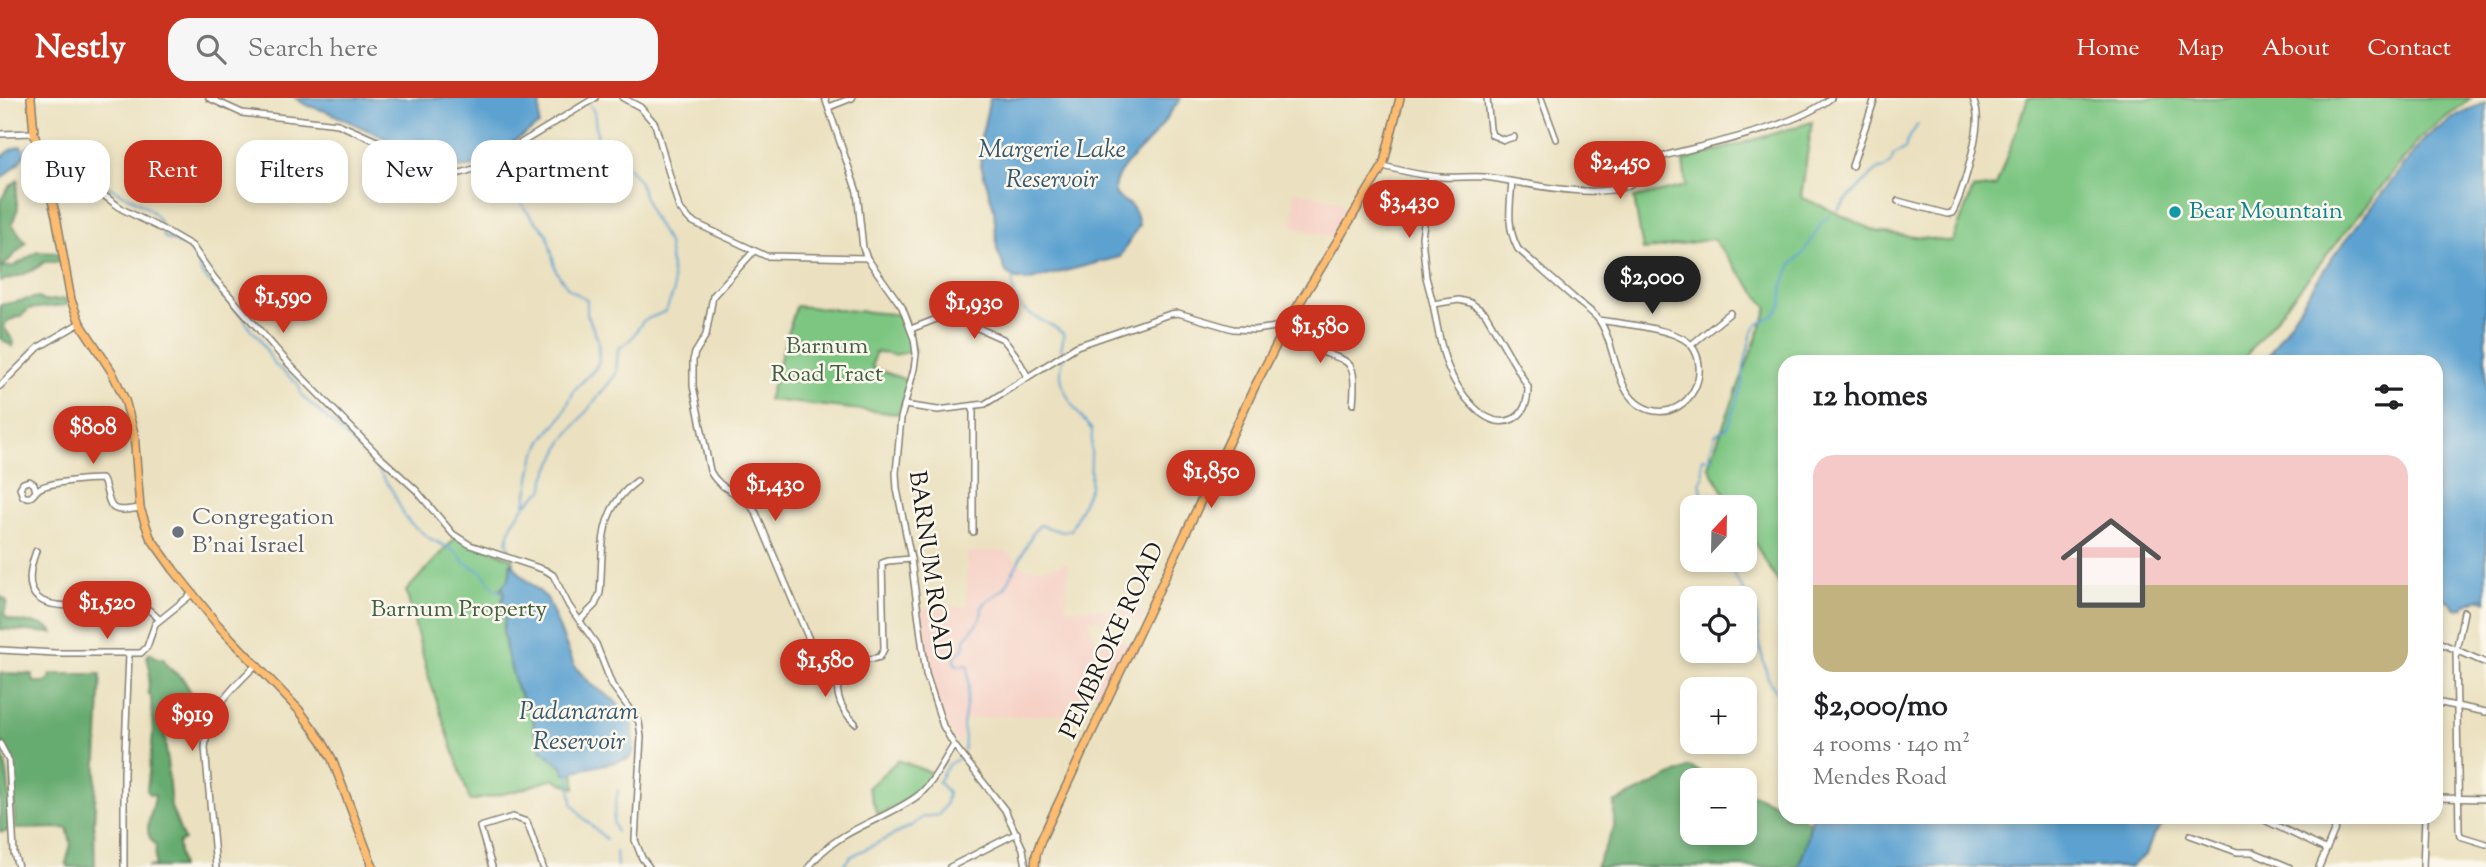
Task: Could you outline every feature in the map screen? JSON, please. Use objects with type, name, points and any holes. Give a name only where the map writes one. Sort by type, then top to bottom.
[{"type":"main road","points":[[31,98],[36,140]]},
{"type":"main road","name":"PEMBROKE ROAD","points":[[1035,867],[1041,840],[1209,481],[1283,330],[1383,166],[1400,98]]},
{"type":"main road","points":[[53,203],[71,300],[80,323],[112,372],[125,400],[134,433],[140,509],[155,544],[192,594],[299,710],[323,741],[373,867]]},
{"type":"street","points":[[209,98],[243,113],[338,124],[438,168],[461,173],[483,166],[594,99]]},
{"type":"street","points":[[624,98],[640,107],[655,124],[674,195],[684,215],[699,226],[771,257],[867,258]]},
{"type":"street","name":"BARNUM ROAD","points":[[825,98],[859,198],[862,240],[867,258],[902,306],[911,328],[916,354],[898,438],[896,473],[911,559],[926,674],[943,726],[997,798],[1017,834],[1026,867]]},
{"type":"street","points":[[829,107],[852,98]]},
{"type":"street","points":[[1487,98],[1492,135],[1504,140],[1514,137]]},
{"type":"street","points":[[1541,98],[1556,139]]},
{"type":"street","points":[[1383,166],[1431,176],[1483,177],[1595,191],[1626,186],[1667,155],[1763,129],[1811,111],[1831,98]]},
{"type":"street","points":[[1852,166],[1875,98]]},
{"type":"street","points":[[1898,201],[1952,213],[1964,180],[1976,131],[1977,115],[1973,98]]},
{"type":"street","points":[[640,107],[644,99]]},
{"type":"street","points":[[0,134],[34,133]]},
{"type":"street","points":[[1431,176],[1422,237],[1426,277],[1441,348],[1449,370],[1471,403],[1489,419],[1504,422],[1516,418],[1524,411],[1528,387],[1485,313],[1471,303],[1459,300],[1433,304]]},
{"type":"street","points":[[1512,182],[1508,221],[1511,238],[1518,249],[1599,320],[1626,390],[1636,403],[1653,411],[1669,412],[1685,404],[1694,391],[1700,368],[1691,345],[1677,335],[1599,320]]},
{"type":"street","points":[[110,200],[122,209],[188,243],[215,279],[289,364],[416,491],[453,534],[470,545],[553,575],[569,606],[596,644],[612,685],[639,722],[641,737],[635,839],[642,858],[649,867]]},
{"type":"street","points":[[754,251],[713,296],[706,335],[695,353],[693,386],[713,478],[743,496],[756,513],[813,649],[822,655],[838,658],[880,657],[884,649],[882,563],[911,559]]},
{"type":"street","points":[[904,405],[938,410],[990,401],[1077,346],[1178,313],[1233,329],[1276,327],[1309,346],[1341,357],[1348,364],[1355,380],[1353,404]]},
{"type":"street","points":[[1691,345],[1730,313]]},
{"type":"street","points":[[911,328],[944,316],[953,317],[1003,339],[1016,354],[1028,377]]},
{"type":"street","points":[[0,386],[39,347],[80,323]]},
{"type":"street","points":[[973,406],[973,532]]},
{"type":"street","points":[[38,488],[101,479],[112,508],[118,512],[140,509]]},
{"type":"street","points":[[580,620],[595,605],[600,593],[608,515],[623,491],[637,481]]},
{"type":"street","points":[[36,551],[28,577],[31,587],[44,602],[58,605],[140,605],[159,619]]},
{"type":"street","points":[[0,650],[129,654],[144,652],[151,629],[159,619],[192,594]]},
{"type":"street","points":[[2464,612],[2456,651],[2460,836],[2486,844]]},
{"type":"street","points":[[2443,644],[2486,663]]},
{"type":"street","points":[[124,867],[124,773],[129,654]]},
{"type":"street","points":[[838,658],[837,692],[840,705],[855,723]]},
{"type":"street","points":[[216,867],[206,734],[209,721],[220,704],[256,665]]},
{"type":"street","points":[[2443,704],[2486,712]]},
{"type":"street","points":[[0,744],[9,761],[14,853],[18,867]]},
{"type":"street","points":[[809,867],[827,847],[902,806],[924,790],[954,744]]},
{"type":"street","points":[[2443,798],[2486,799]]},
{"type":"street","points":[[492,867],[480,827],[513,817],[527,822],[543,867]]},
{"type":"street","points":[[2273,824],[2325,849]]},
{"type":"street","points":[[2319,867],[2337,824]]},
{"type":"street","points":[[2423,867],[2425,824]]},
{"type":"street","points":[[950,867],[1017,834]]},
{"type":"street","points":[[2190,835],[2237,852],[2253,852],[2289,867]]},
{"type":"shaded area","points":[[1294,190],[1336,200],[1353,210],[1336,238],[1293,227]]},
{"type":"shaded area","points":[[967,552],[1007,552],[1026,568],[1044,568],[1068,563],[1066,608],[1145,611],[1141,621],[1088,619],[1094,640],[1131,641],[1104,697],[1083,687],[1070,714],[964,719],[960,745],[947,727],[940,710],[925,655],[920,609],[967,606]]},
{"type":"green space","points":[[2028,98],[2471,98],[2422,136],[2247,355],[1778,355],[1778,582],[1757,547],[1757,495],[1726,495],[1708,466],[1768,308],[1713,239],[1643,250],[1634,198],[1686,186],[1683,161],[1812,122],[1801,197],[1878,232],[1952,242],[1973,189],[1996,186]]},
{"type":"green space","points":[[18,180],[18,208],[12,224],[26,243],[2,267],[14,266],[37,252],[58,253],[60,262],[44,262],[24,274],[0,281],[0,200]]},
{"type":"green space","points":[[38,297],[43,301],[66,299],[68,305],[29,309],[21,316],[7,321],[4,327],[14,342],[13,347],[0,338],[0,305]]},
{"type":"green space","name":"Barnum Road Tract","points":[[796,306],[904,315],[915,351],[894,355],[875,352],[872,367],[909,381],[899,414],[768,400]]},
{"type":"green space","name":"Barnum Property","points":[[457,536],[513,559],[512,576],[500,589],[505,596],[551,756],[575,776],[575,788],[553,779],[516,791],[470,801],[428,675],[406,591]]},
{"type":"green space","points":[[0,596],[7,601],[4,615],[9,619],[43,625],[53,633],[0,629]]},
{"type":"green space","points":[[150,653],[157,658],[163,658],[168,667],[183,679],[195,699],[194,703],[173,700],[173,719],[165,736],[171,807],[184,840],[178,843],[181,867],[147,867],[155,866],[156,845],[151,840],[148,828],[155,795],[149,794],[147,790],[153,734],[151,697],[148,693],[150,670],[147,656]]},
{"type":"green space","points":[[0,673],[32,674],[34,682],[46,682],[51,674],[101,674],[94,824],[95,867],[69,867],[66,863],[71,844],[67,828],[15,829],[12,758],[0,739]]},
{"type":"green space","points":[[0,747],[8,778],[10,831],[0,832]]},
{"type":"green space","points":[[898,760],[932,773],[914,794],[878,816],[868,788]]},
{"type":"green space","points":[[1680,771],[1680,845],[1757,845],[1757,796],[1778,805],[1778,824],[1810,824],[1798,867],[1596,867],[1614,827],[1614,803]]},
{"type":"water","points":[[295,98],[540,98],[539,125],[516,140],[471,140],[471,167],[457,168],[457,140],[390,140]]},
{"type":"water","name":"Margerie Lake Reservoir","points":[[990,98],[1181,98],[1155,134],[1118,177],[1116,195],[1134,210],[1139,225],[1120,257],[1027,281],[1013,278],[1006,272],[997,250],[994,209],[981,165],[980,142]]},
{"type":"water","points":[[2486,103],[2486,602],[2480,598],[2464,608],[2456,609],[2443,598],[2443,355],[2269,355],[2331,259],[2425,138],[2462,112]]},
{"type":"water","points":[[21,146],[21,159],[0,179],[0,159],[12,149]]},
{"type":"water","name":"Padanaram Reservoir","points":[[511,562],[523,577],[547,598],[575,667],[630,717],[634,752],[628,759],[565,774],[562,767],[540,748],[539,739],[534,732],[533,715],[517,689],[503,631],[505,618],[502,600],[505,594],[502,586],[509,579]]},
{"type":"water","points":[[1810,824],[2164,824],[2153,836],[2146,855],[2130,867],[1798,867]]},
{"type":"waterway","points":[[525,505],[544,489],[545,478],[563,441],[616,374],[618,349],[631,339],[643,321],[666,311],[674,291],[668,243],[650,212],[639,181],[628,167],[599,149],[594,112],[590,105]]},
{"type":"waterway","points":[[1838,210],[1863,183],[1891,163],[1893,155],[1905,149],[1918,124]]},
{"type":"waterway","points":[[110,187],[146,207],[161,225]]},
{"type":"waterway","points":[[512,556],[507,541],[512,524],[525,505],[534,458],[543,439],[562,416],[575,389],[595,369],[599,361],[598,340],[587,314],[587,300],[568,288],[556,271],[547,234],[522,203]]},
{"type":"waterway","points":[[1702,495],[1700,481],[1703,478],[1702,458],[1711,459],[1710,451],[1715,435],[1728,426],[1742,386],[1752,332],[1782,305],[1783,285],[1792,264],[1802,255],[1823,221],[1831,215]]},
{"type":"waterway","points":[[162,233],[164,237],[192,252],[202,274],[243,317],[274,364],[298,384],[302,396],[373,463],[410,523],[429,538],[455,551],[465,563],[482,572],[494,588],[504,594]]},
{"type":"waterway","points":[[1013,278],[1013,291],[1022,308],[1064,334],[1061,350]]},
{"type":"waterway","points":[[964,750],[968,665],[958,666],[954,662],[956,654],[964,649],[965,639],[981,618],[982,607],[1005,588],[1034,531],[1040,525],[1062,532],[1071,530],[1090,487],[1092,430],[1079,415],[1063,387],[1061,368],[1064,358]]},
{"type":"waterway","points":[[1731,572],[1756,611],[1760,648],[1768,678],[1778,695]]},
{"type":"waterway","points":[[842,867],[850,857],[913,825],[923,817],[939,815],[946,803],[948,792],[938,782],[949,764],[958,759]]},
{"type":"waterway","points":[[569,773],[572,803],[582,817],[606,839]]},
{"type":"waterway","points":[[616,832],[613,820],[618,790]]},
{"type":"waterway","points":[[616,852],[617,867]]},
{"type":"place","name":"Bear Mountain","points":[[2175,212]]},
{"type":"place","name":"Congregation B'nai Israel","points":[[178,532]]}]
